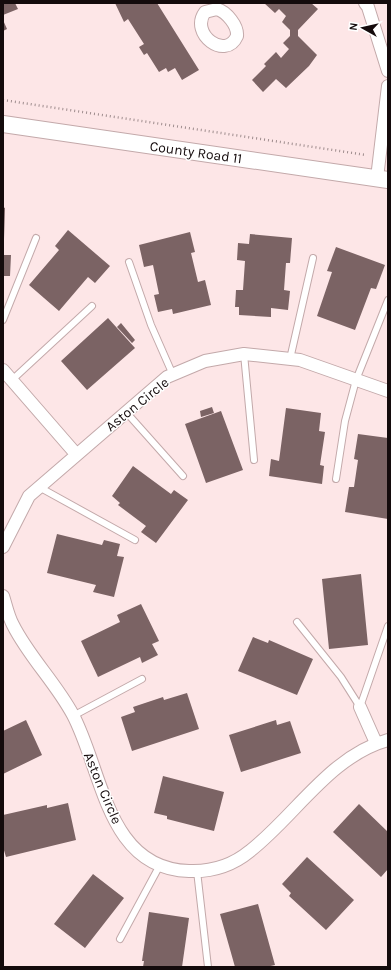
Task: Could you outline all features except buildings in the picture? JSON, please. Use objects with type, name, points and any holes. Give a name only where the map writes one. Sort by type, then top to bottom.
[{"type":"street","points":[[370,4],[388,71]]},
{"type":"street","points":[[383,179],[380,157],[388,86]]},
{"type":"street","name":"County Road 11","points":[[3,124],[383,179]]},
{"type":"street","name":"Aston Circle","points":[[3,547],[29,496],[167,377],[205,361],[244,354],[300,360],[388,391]]},
{"type":"street","points":[[3,370],[76,454]]},
{"type":"street","name":"Aston Circle","points":[[3,596],[12,624],[73,716],[114,821],[134,848],[152,862],[177,871],[197,871],[227,865],[250,851],[337,767],[382,742],[360,707]]},
{"type":"lane","points":[[3,320],[36,238]]},
{"type":"lane","points":[[290,359],[313,258]]},
{"type":"lane","points":[[129,262],[151,325],[173,375]]},
{"type":"lane","points":[[336,478],[345,421],[356,380],[388,300]]},
{"type":"lane","points":[[12,380],[92,306]]},
{"type":"lane","points":[[244,354],[254,460]]},
{"type":"lane","points":[[126,412],[183,476]]},
{"type":"lane","points":[[39,487],[135,540]]},
{"type":"lane","points":[[297,622],[341,677],[360,707]]},
{"type":"lane","points":[[360,707],[388,626]]},
{"type":"lane","points":[[73,716],[142,679]]},
{"type":"lane","points":[[120,939],[160,865]]},
{"type":"lane","points":[[197,871],[208,967]]},
{"type":"path","points":[[3,100],[380,157]]}]
